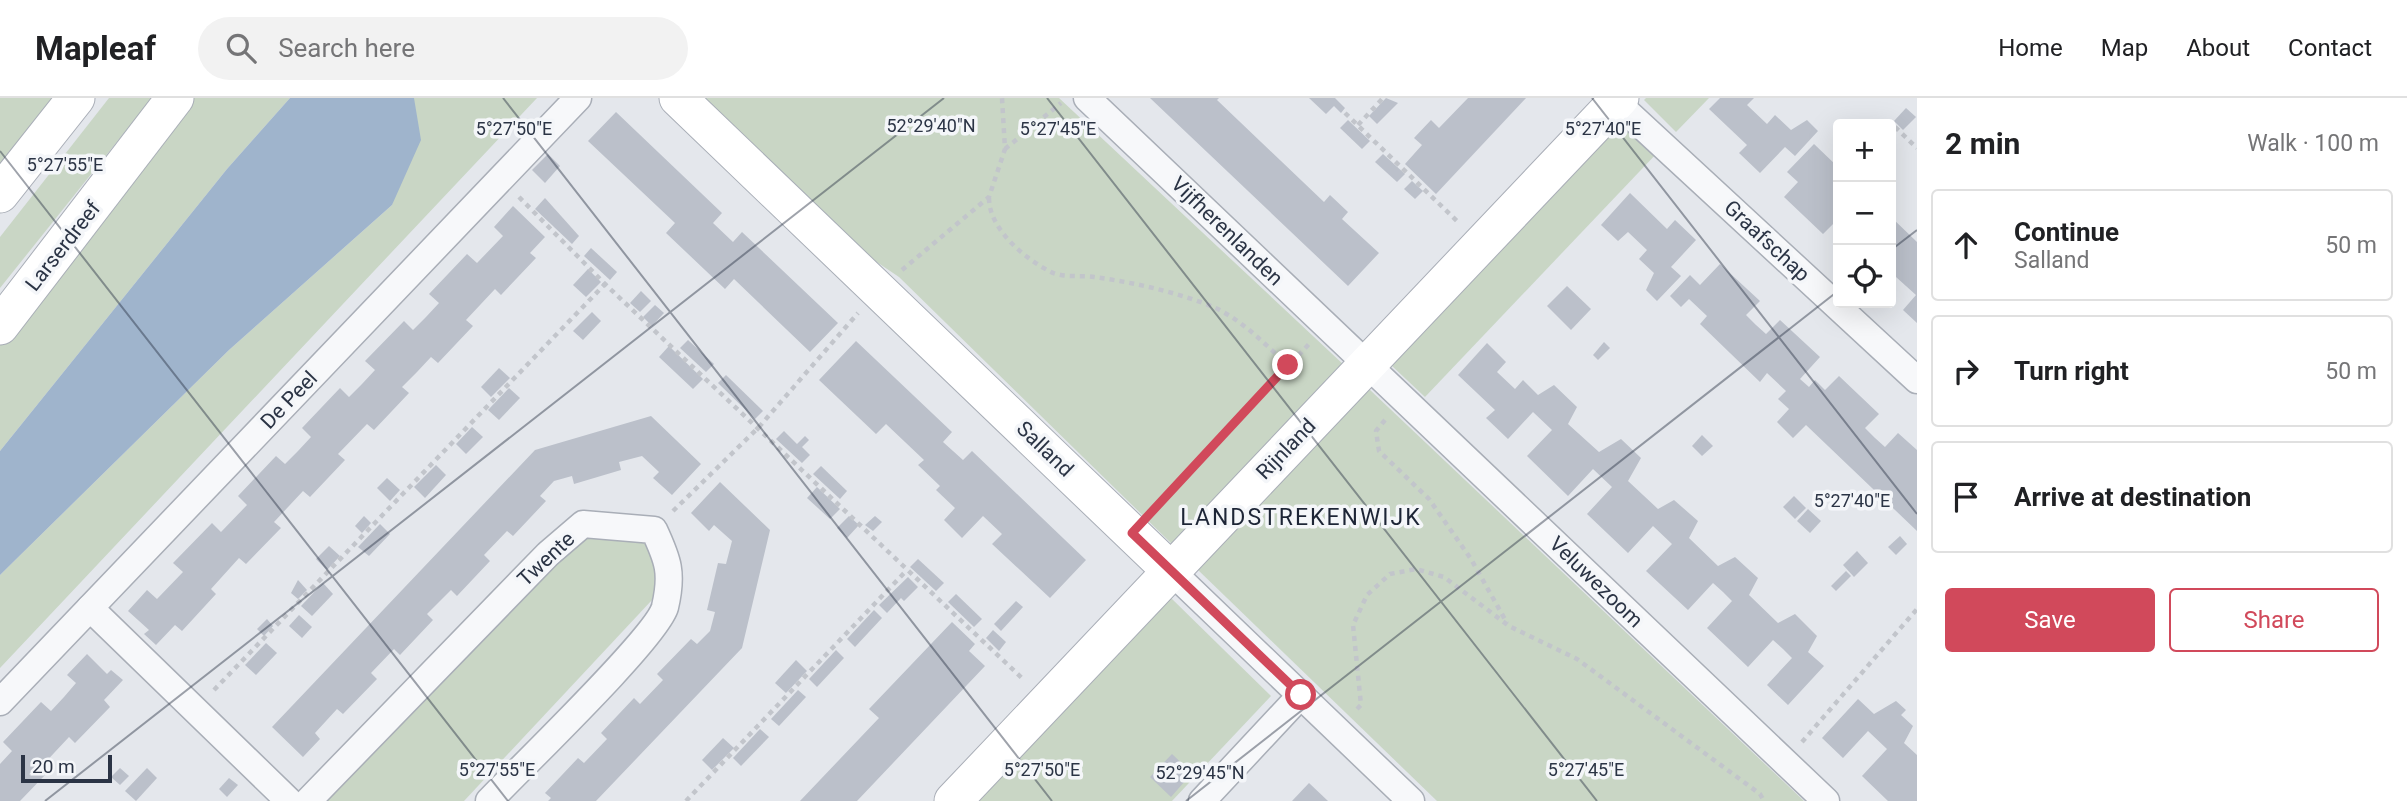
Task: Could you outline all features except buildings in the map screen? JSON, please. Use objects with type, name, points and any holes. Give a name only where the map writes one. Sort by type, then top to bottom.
[{"type":"street","points":[[0,194],[76,98]]},
{"type":"street","name":"Larserdreef","points":[[0,326],[175,98]]},
{"type":"street","name":"De Peel","points":[[0,702],[579,98]]},
{"type":"street","name":"Salland","points":[[678,98],[1411,801]]},
{"type":"street","name":"Vijfherenlanden","points":[[1087,98],[1366,364]]},
{"type":"street","name":"Rijnland","points":[[953,801],[1618,100]]},
{"type":"street","name":"Graafschap","points":[[1618,100],[1917,380]]},
{"type":"street","name":"Veluwezoom","points":[[1366,364],[1826,801]]},
{"type":"street","name":"Twente","points":[[307,801],[548,554],[583,524],[654,530]]},
{"type":"street","points":[[489,801],[637,646],[664,609],[670,562],[654,530]]},
{"type":"street","points":[[90,608],[289,801]]},
{"type":"street","points":[[1202,801],[1301,695]]},
{"type":"path","points":[[1002,98],[1005,149],[989,197],[989,212],[1023,253],[1054,274],[1125,282],[1203,302],[1232,315],[1288,365]]},
{"type":"path","points":[[1005,149],[1068,98]]},
{"type":"path","points":[[1358,125],[1383,98]]},
{"type":"path","points":[[1345,113],[1480,244]]},
{"type":"path","points":[[1896,128],[1917,148]]},
{"type":"path","points":[[501,179],[606,284],[759,427],[906,571],[1048,702]]},
{"type":"path","points":[[654,530],[759,427],[879,290],[989,197]]},
{"type":"path","points":[[196,709],[606,284]]},
{"type":"path","points":[[1132,533],[1288,365],[1327,327]]},
{"type":"path","points":[[1403,397],[1376,431],[1379,451],[1429,499],[1471,559],[1509,626]]},
{"type":"path","points":[[1338,732],[1361,705],[1353,625],[1367,595],[1390,574],[1416,569],[1444,577],[1509,626],[1577,659],[1760,794],[1764,801]]},
{"type":"path","points":[[686,801],[906,571]]},
{"type":"path","points":[[1760,794],[1784,762],[1917,609]]},
{"type":"green space","points":[[0,98],[59,98],[0,172]]},
{"type":"green space","points":[[109,98],[152,98],[0,288],[0,237]]},
{"type":"green space","points":[[191,98],[290,98],[227,169],[0,451],[0,342]]},
{"type":"green space","points":[[414,98],[537,98],[0,668],[0,575],[229,350],[392,205]]},
{"type":"green space","points":[[696,98],[1059,98],[1345,366],[1174,546],[899,277],[844,240]]},
{"type":"green space","points":[[1709,98],[1676,132],[1644,100]]},
{"type":"green space","points":[[1626,119],[1659,151],[1425,397],[1391,365]]},
{"type":"green space","points":[[1369,389],[1804,801],[1437,801],[1197,569]]},
{"type":"green space","points":[[586,534],[644,541],[657,569],[657,585],[652,600],[464,801],[327,801]]},
{"type":"green space","points":[[1170,597],[1271,696],[1172,801],[975,801]]},
{"type":"water","points":[[290,98],[414,98],[421,140],[392,205],[229,350],[0,575],[0,451],[227,169]]},
{"type":"district","name":"LANDSTREKENWIJK","points":[[1301,517]]},
{"type":"route","points":[[1288,365],[1132,533],[1301,695]]}]
